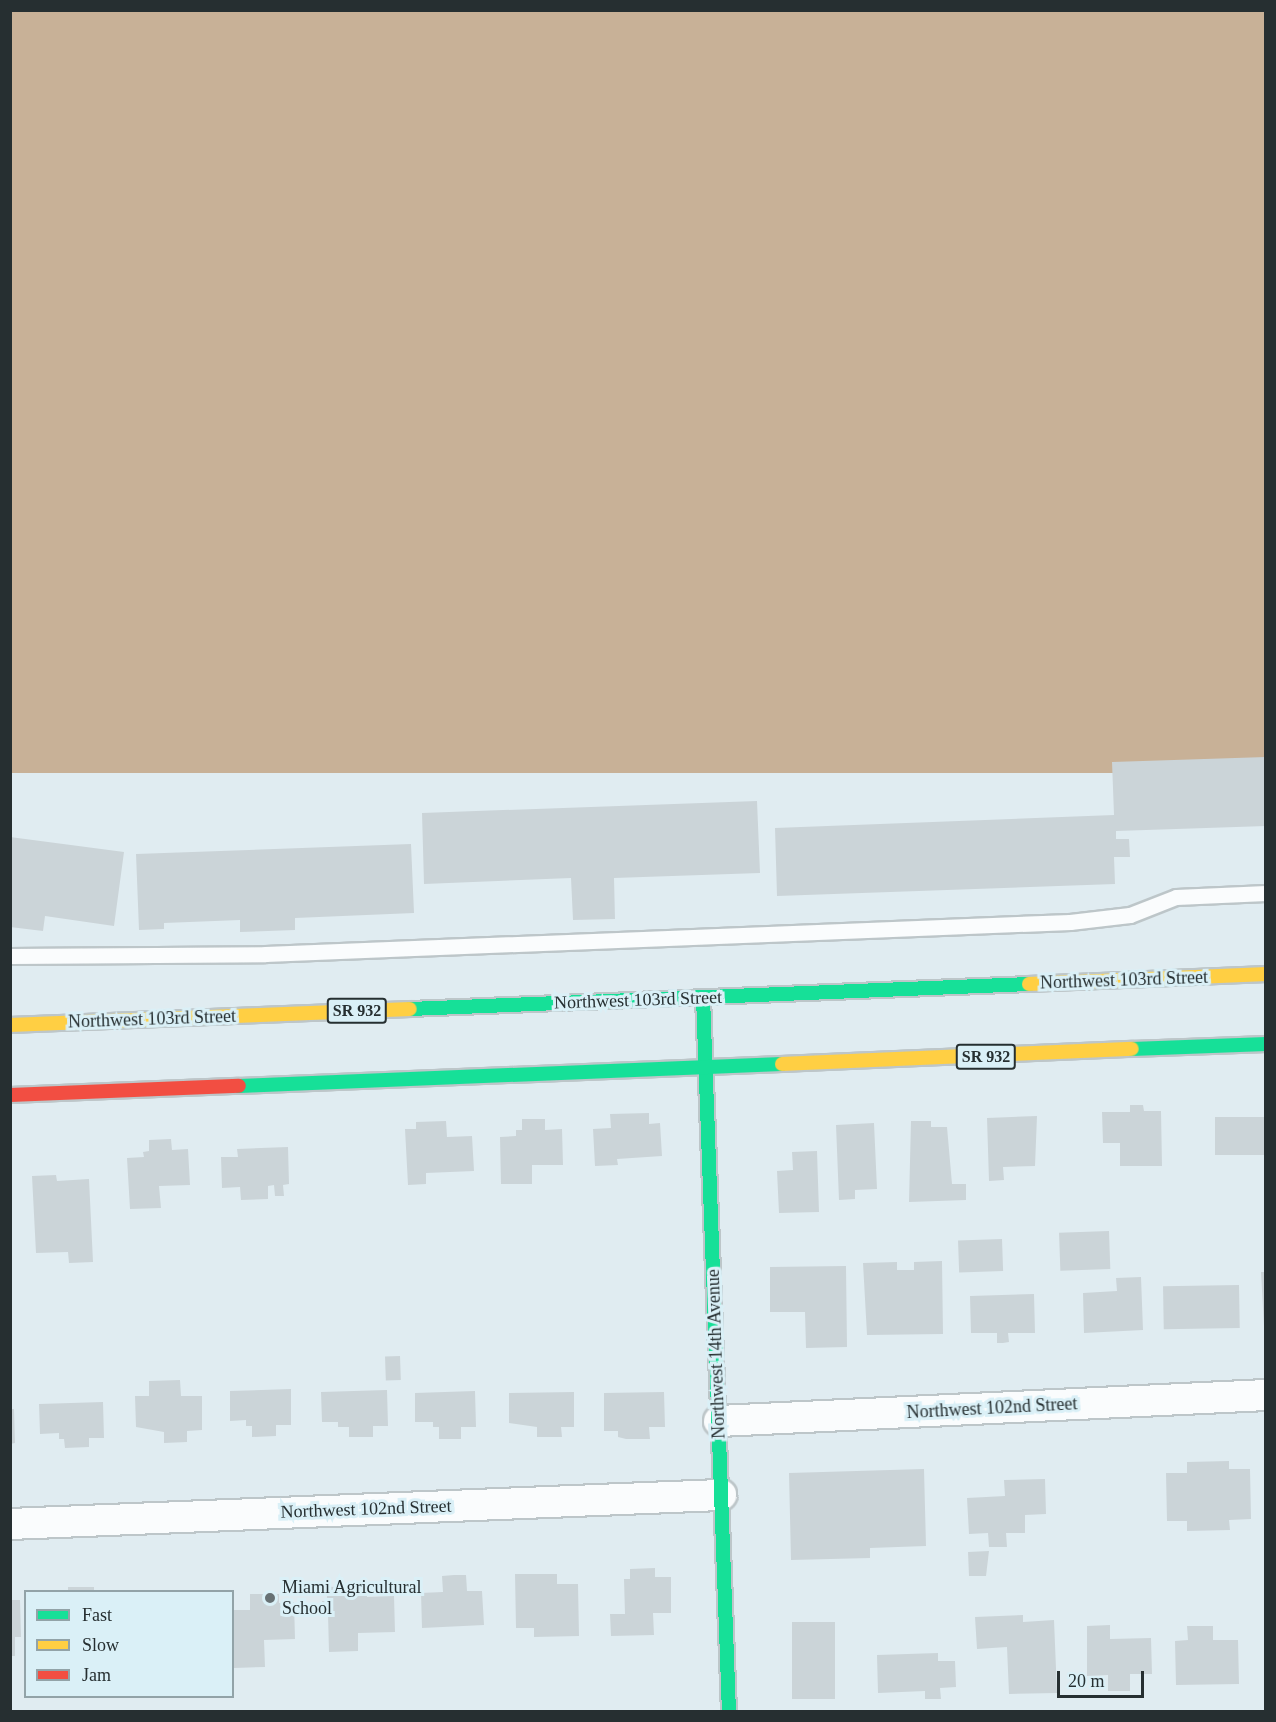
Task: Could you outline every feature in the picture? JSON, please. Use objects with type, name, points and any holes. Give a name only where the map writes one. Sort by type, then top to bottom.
[{"type":"main road","name":"Northwest 103rd Street","points":[[10,1025],[1266,974]]},
{"type":"main road","name":"Northwest 14th Avenue","points":[[704,997],[729,1712]]},
{"type":"main road","name":"SR 932","points":[[10,1095],[706,1069],[1266,1044]]},
{"type":"street","name":"Northwest 102nd Street","points":[[719,1421],[1266,1395]]},
{"type":"street","name":"Northwest 102nd Street","points":[[10,1524],[722,1495]]},
{"type":"lane","points":[[10,956],[265,954],[1070,922],[1130,915],[1176,897],[1266,893]]},
{"type":"shaded area","points":[[10,11],[1265,11],[1265,773],[10,773]]},
{"type":"building","points":[[1266,757],[1266,826],[1116,831],[1116,839],[1129,839],[1130,857],[1114,857],[1115,884],[777,896],[775,828],[1114,815],[1112,762]]},
{"type":"building","points":[[757,801],[760,873],[614,878],[615,919],[573,920],[571,878],[424,884],[422,813]]},
{"type":"building","points":[[10,837],[124,852],[114,926],[45,916],[43,931],[10,927]]},
{"type":"building","points":[[411,844],[414,913],[295,918],[295,930],[240,932],[240,920],[164,923],[164,929],[139,930],[136,854]]},
{"type":"building","points":[[1130,1105],[1143,1105],[1144,1111],[1161,1111],[1162,1166],[1120,1166],[1120,1143],[1103,1143],[1102,1112],[1130,1112]]},
{"type":"building","points":[[649,1113],[649,1124],[660,1123],[662,1156],[617,1159],[618,1165],[595,1166],[593,1129],[611,1128],[610,1114]]},
{"type":"building","points":[[1037,1116],[1035,1166],[1003,1167],[1004,1180],[989,1181],[987,1118]]},
{"type":"building","points":[[1215,1117],[1266,1117],[1266,1155],[1215,1155]]},
{"type":"building","points":[[522,1119],[545,1119],[545,1130],[562,1129],[563,1165],[532,1165],[532,1184],[501,1184],[500,1137],[516,1136],[516,1130],[522,1130]]},
{"type":"building","points":[[446,1121],[447,1137],[472,1136],[474,1171],[426,1173],[426,1184],[408,1185],[405,1129],[416,1129],[416,1122]]},
{"type":"building","points":[[911,1121],[931,1121],[931,1127],[947,1127],[952,1184],[966,1184],[966,1200],[909,1202]]},
{"type":"building","points":[[874,1123],[877,1189],[855,1190],[855,1199],[839,1200],[836,1125]]},
{"type":"building","points":[[171,1139],[172,1150],[188,1149],[190,1185],[159,1186],[161,1208],[130,1209],[127,1158],[144,1157],[143,1152],[149,1151],[149,1140]]},
{"type":"building","points":[[288,1147],[289,1184],[283,1185],[284,1196],[275,1196],[274,1185],[268,1186],[268,1199],[241,1200],[240,1187],[222,1188],[221,1157],[238,1157],[237,1149]]},
{"type":"building","points":[[817,1151],[819,1212],[779,1213],[777,1171],[793,1170],[792,1152]]},
{"type":"building","points":[[56,1175],[57,1181],[89,1179],[93,1262],[69,1263],[68,1252],[36,1253],[32,1176]]},
{"type":"building","points":[[1109,1231],[1110,1269],[1060,1271],[1059,1233]]},
{"type":"building","points":[[1002,1239],[1003,1271],[959,1273],[958,1241]]},
{"type":"building","points":[[942,1261],[943,1334],[867,1335],[863,1263],[897,1262],[897,1270],[914,1270],[914,1262]]},
{"type":"building","points":[[846,1266],[847,1347],[806,1348],[805,1312],[770,1312],[770,1267]]},
{"type":"building","points":[[1261,1272],[1266,1272],[1266,1326],[1264,1326]]},
{"type":"building","points":[[1141,1277],[1143,1330],[1084,1333],[1083,1293],[1117,1291],[1116,1278]]},
{"type":"building","points":[[1239,1285],[1240,1328],[1164,1329],[1163,1286]]},
{"type":"building","points":[[1034,1294],[1035,1333],[1008,1333],[1009,1342],[997,1343],[997,1333],[971,1333],[970,1296]]},
{"type":"building","points":[[400,1356],[401,1380],[386,1381],[385,1357]]},
{"type":"building","points":[[180,1380],[181,1396],[202,1396],[202,1430],[187,1431],[187,1442],[164,1443],[164,1432],[136,1427],[135,1396],[149,1396],[149,1381]]},
{"type":"building","points":[[291,1389],[291,1425],[276,1425],[276,1436],[252,1437],[252,1426],[246,1426],[246,1420],[230,1421],[230,1391]]},
{"type":"building","points":[[387,1390],[388,1426],[373,1426],[373,1437],[349,1437],[349,1427],[338,1427],[338,1422],[322,1422],[321,1392]]},
{"type":"building","points":[[475,1391],[476,1427],[461,1427],[461,1439],[439,1439],[439,1427],[433,1427],[433,1422],[415,1422],[415,1393]]},
{"type":"building","points":[[574,1392],[574,1427],[561,1427],[562,1437],[537,1437],[537,1427],[509,1423],[509,1393]]},
{"type":"building","points":[[664,1392],[665,1427],[649,1427],[650,1439],[626,1439],[618,1437],[618,1431],[604,1431],[604,1393]]},
{"type":"building","points":[[103,1402],[104,1438],[89,1438],[89,1447],[65,1448],[64,1439],[59,1439],[59,1433],[40,1434],[39,1404]]},
{"type":"building","points":[[10,1409],[14,1409],[15,1443],[10,1444]]},
{"type":"building","points":[[1229,1461],[1229,1469],[1250,1469],[1251,1519],[1229,1520],[1230,1530],[1187,1531],[1187,1521],[1167,1521],[1166,1473],[1187,1473],[1187,1462]]},
{"type":"building","points":[[924,1469],[926,1546],[870,1548],[870,1558],[791,1560],[789,1473]]},
{"type":"building","points":[[1045,1479],[1046,1514],[1025,1515],[1025,1533],[1006,1533],[1007,1547],[989,1547],[988,1533],[969,1534],[967,1498],[1005,1496],[1004,1480]]},
{"type":"building","points":[[989,1551],[986,1576],[969,1576],[968,1552]]},
{"type":"building","points":[[655,1568],[655,1577],[671,1577],[671,1613],[653,1613],[654,1635],[611,1636],[610,1614],[625,1614],[624,1579],[630,1579],[630,1569]]},
{"type":"building","points":[[515,1574],[557,1574],[557,1584],[578,1584],[579,1636],[534,1637],[534,1628],[516,1628]]},
{"type":"building","points":[[466,1575],[467,1591],[482,1591],[484,1625],[422,1628],[421,1593],[443,1592],[442,1576]]},
{"type":"building","points":[[367,1586],[367,1597],[394,1596],[395,1632],[358,1633],[358,1651],[329,1652],[328,1614],[322,1614],[322,1601],[327,1601],[327,1587]]},
{"type":"building","points":[[68,1587],[94,1587],[94,1590],[68,1590]]},
{"type":"building","points":[[250,1594],[279,1594],[279,1603],[294,1602],[295,1639],[264,1640],[265,1667],[234,1668],[234,1610],[250,1610]]},
{"type":"building","points":[[10,1600],[20,1600],[21,1637],[15,1637],[15,1656],[10,1656]]},
{"type":"building","points":[[1023,1615],[1023,1622],[1054,1620],[1057,1693],[1009,1694],[1007,1647],[977,1649],[975,1617]]},
{"type":"building","points":[[792,1622],[835,1622],[835,1699],[792,1699]]},
{"type":"building","points":[[1110,1625],[1110,1639],[1151,1638],[1152,1674],[1130,1674],[1130,1691],[1108,1691],[1108,1675],[1087,1676],[1087,1626]]},
{"type":"building","points":[[1187,1626],[1213,1626],[1213,1640],[1238,1640],[1239,1684],[1176,1685],[1175,1641],[1188,1640]]},
{"type":"building","points":[[938,1653],[938,1661],[955,1661],[956,1687],[940,1688],[941,1699],[925,1699],[925,1691],[878,1693],[877,1655]]},
{"type":"traffic: fast","points":[[410,1009],[1029,984]]},
{"type":"traffic: fast","points":[[703,997],[729,1712]]},
{"type":"traffic: fast","points":[[1132,1049],[1266,1044]]},
{"type":"traffic: fast","points":[[239,1086],[782,1064]]},
{"type":"traffic: slow","points":[[1029,984],[1266,974]]},
{"type":"traffic: slow","points":[[10,1025],[410,1009]]},
{"type":"traffic: slow","points":[[782,1064],[1132,1049]]},
{"type":"traffic: jam","points":[[10,1095],[239,1086]]},
{"type":"place","name":"Miami Agricultural School","points":[[270,1598]]}]
